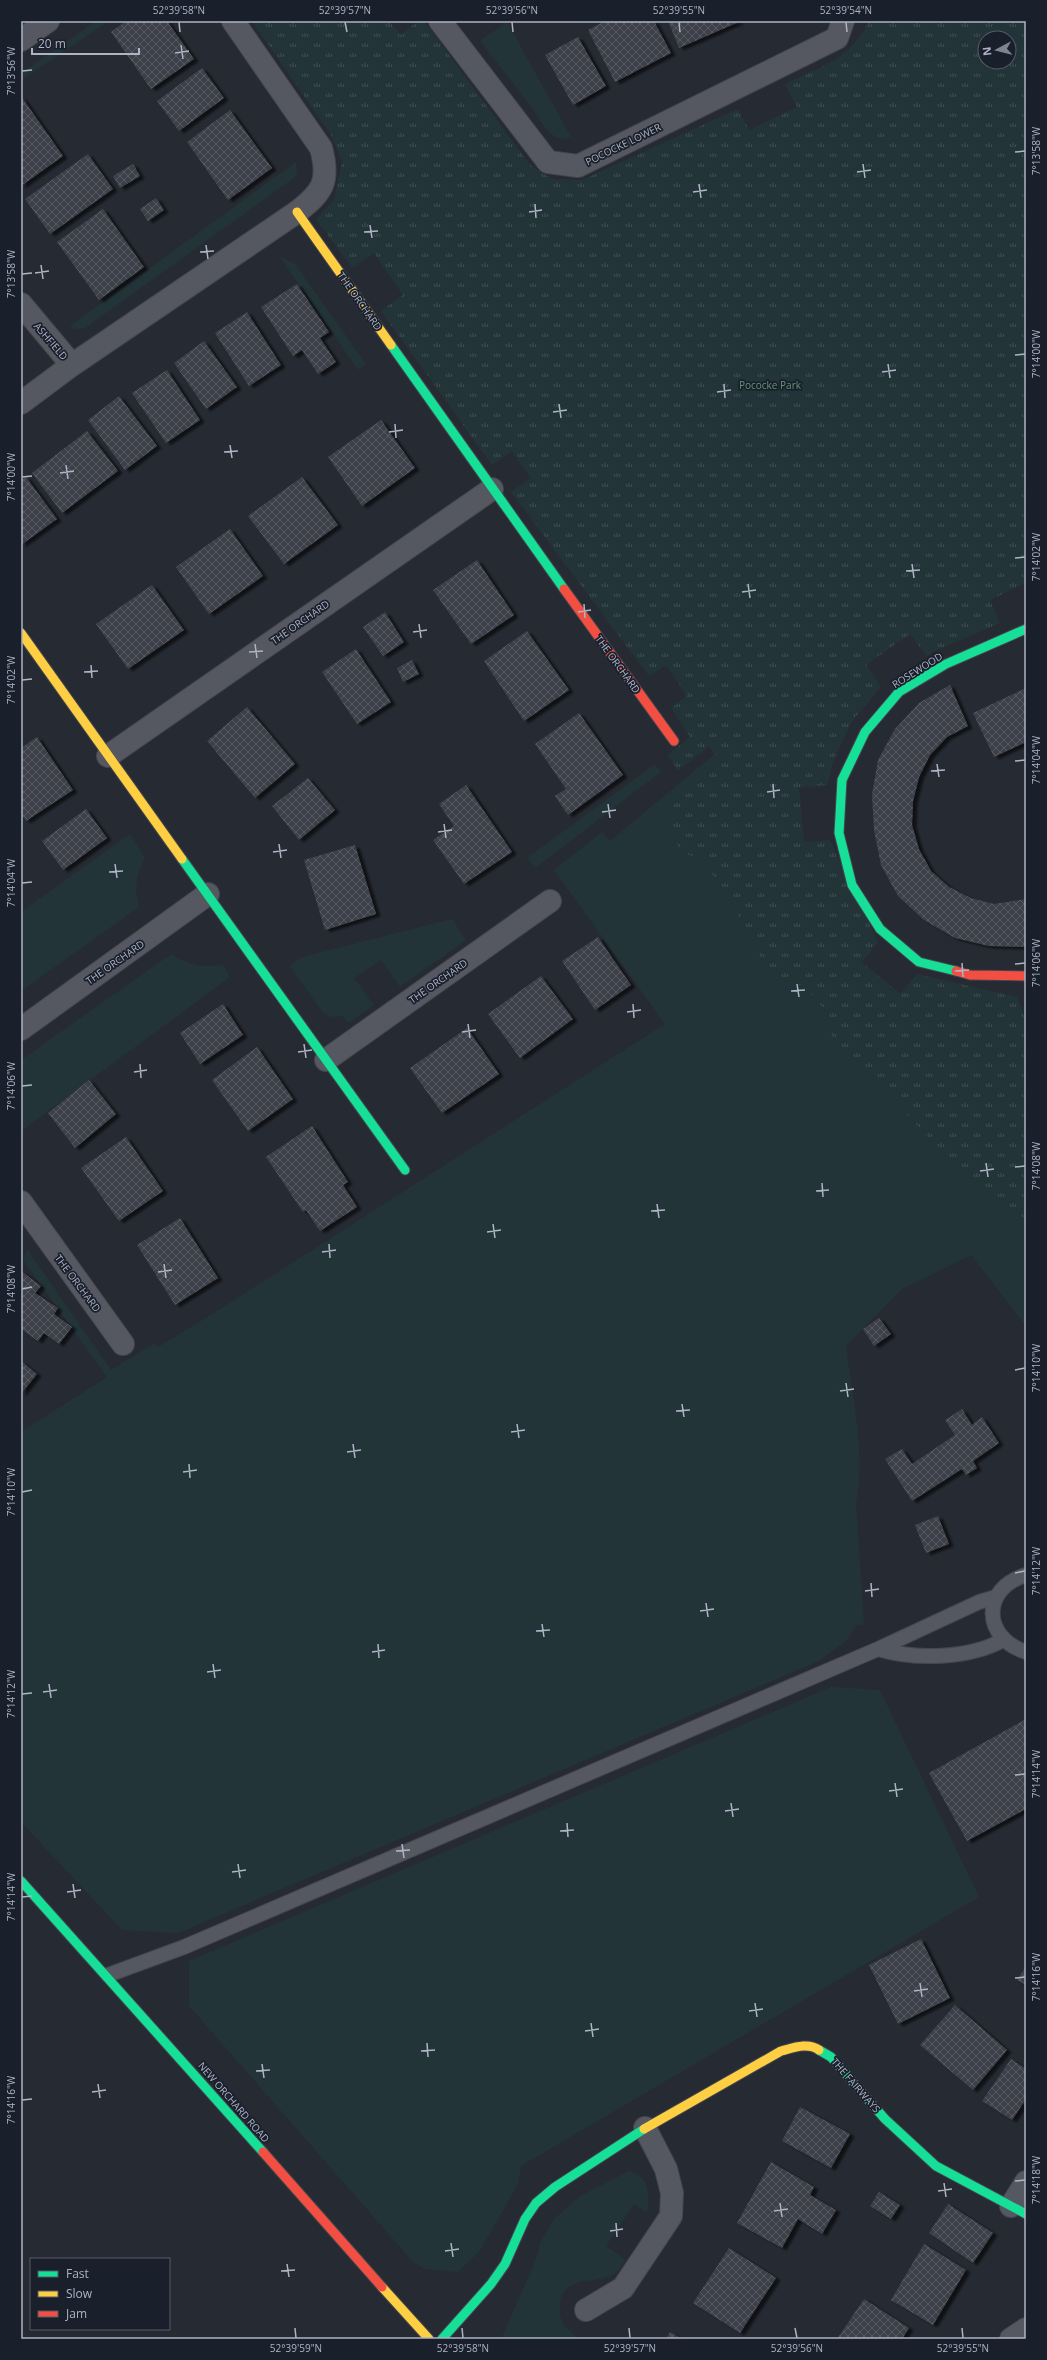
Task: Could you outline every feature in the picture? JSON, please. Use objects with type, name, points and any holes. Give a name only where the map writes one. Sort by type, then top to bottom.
[{"type":"street","points":[[21,40],[48,21]]},
{"type":"street","points":[[72,365],[297,212],[314,199],[324,184],[326,166],[321,148],[233,21]]},
{"type":"street","name":"POCOCKE LOWER","points":[[440,21],[548,162],[578,166],[837,38],[843,21]]},
{"type":"street","name":"THE ORCHARD","points":[[297,212],[492,489],[674,741]]},
{"type":"street","name":"ASHFIELD","points":[[21,304],[72,365],[21,403]]},
{"type":"street","name":"THE ORCHARD","points":[[108,756],[492,489]]},
{"type":"street","name":"ROSEWOOD","points":[[1026,629],[946,664],[899,692],[865,732],[842,780],[839,833],[852,885],[880,929],[919,962],[970,975],[1026,976]]},
{"type":"street","points":[[21,634],[406,1170]]},
{"type":"street","name":"THE ORCHARD","points":[[21,1029],[208,894]]},
{"type":"street","name":"THE ORCHARD","points":[[326,1060],[550,901]]},
{"type":"street","name":"THE ORCHARD","points":[[21,1202],[123,1344]]},
{"type":"street","name":"NEW ORCHARD ROAD","points":[[21,1881],[108,1975],[326,2226],[429,2339]]},
{"type":"street","name":"THE FAIRWAYS","points":[[442,2339],[491,2284],[505,2264],[525,2219],[536,2203],[555,2187],[645,2128],[782,2051],[800,2046],[815,2047],[831,2056],[885,2119],[936,2166],[1019,2210],[1026,2182]]},
{"type":"street","points":[[586,2310],[623,2288],[671,2216],[672,2193],[666,2169],[645,2128]]},
{"type":"street","points":[[1011,2339],[1026,2329]]},
{"type":"lane","points":[[1026,1575],[1014,1578],[1004,1586],[996,1597],[993,1620],[1003,1640],[1014,1648],[1026,1652]]},
{"type":"lane","points":[[108,1975],[184,1947],[878,1649],[979,1602],[996,1597]]},
{"type":"lane","points":[[878,1649],[899,1655],[948,1655],[987,1649],[1003,1640]]},
{"type":"green space","points":[[96,21],[109,21],[21,80],[21,73]]},
{"type":"green space","name":"Pococke Park","points":[[252,21],[389,21],[401,35],[418,21],[424,21],[530,165],[552,179],[582,180],[738,109],[749,130],[797,107],[785,84],[823,66],[844,53],[853,45],[869,21],[1026,21],[1026,583],[990,600],[1000,623],[926,655],[910,634],[866,665],[881,687],[852,721],[834,759],[827,785],[799,788],[804,842],[830,840],[878,942],[862,962],[900,994],[917,974],[1017,997],[1026,1022],[1026,1233],[928,1137],[825,1029],[825,1011],[814,997],[797,983],[777,980],[765,967],[725,890],[702,862],[679,850],[671,826],[670,808],[721,762],[709,746],[678,771],[668,755],[690,737],[671,708],[687,696],[666,665],[649,676],[511,492],[531,478],[512,451],[492,465],[381,311],[403,295],[374,253],[352,268],[316,219],[334,200],[342,162],[331,135]]},
{"type":"green space","points":[[507,22],[571,137],[562,139],[554,136],[545,128],[531,106],[480,41]]},
{"type":"green space","points":[[296,162],[297,173],[294,178],[85,328],[73,329],[70,326]]},
{"type":"green space","points":[[280,257],[295,264],[366,364],[358,370]]},
{"type":"green space","points":[[715,754],[721,762],[670,808],[679,850],[702,862],[725,890],[765,967],[777,980],[797,983],[814,997],[825,1011],[825,1029],[928,1137],[1026,1233],[1026,1326],[971,1255],[902,1289],[846,1346],[859,1445],[860,1465],[856,1504],[864,1626],[858,1624],[846,1641],[819,1661],[178,1933],[122,1930],[21,1822],[21,1432],[107,1377],[23,1260],[27,1249],[111,1370],[155,1343],[158,1347],[214,1313],[665,1024],[554,870],[602,832],[610,841]]},
{"type":"green space","points":[[655,764],[661,772],[535,868],[527,858]]},
{"type":"green space","points":[[130,834],[145,858],[138,876],[136,888],[139,907],[21,991],[21,912]]},
{"type":"green space","points":[[452,919],[466,940],[400,987],[381,960],[354,978],[374,1005],[348,1023],[342,1016],[331,1017],[323,1013],[290,966],[302,957]]},
{"type":"green space","points":[[171,954],[196,965],[223,965],[230,977],[21,1131],[21,1060]]},
{"type":"green space","points":[[831,1687],[880,1690],[979,1897],[521,2166],[518,2184],[479,2252],[458,2272],[425,2269],[413,2262],[189,2006],[189,1961]]},
{"type":"green space","points":[[629,2171],[641,2177],[645,2182],[648,2193],[647,2213],[634,2204],[606,2246],[626,2260],[616,2273],[607,2277],[580,2282],[565,2290],[561,2299],[560,2316],[563,2324],[579,2338],[501,2339],[534,2265],[541,2241],[554,2219],[580,2196]]},
{"type":"building","points":[[126,21],[167,21],[194,59],[151,89],[111,32]]},
{"type":"building","points":[[605,21],[654,21],[671,53],[615,82],[588,30]]},
{"type":"building","points":[[668,21],[741,21],[679,48]]},
{"type":"building","points":[[578,37],[606,86],[573,105],[545,55]]},
{"type":"building","points":[[202,68],[224,98],[179,131],[157,101]]},
{"type":"building","points":[[21,96],[63,156],[21,186]]},
{"type":"building","points":[[230,110],[272,168],[228,200],[187,142]]},
{"type":"building","points":[[88,154],[113,189],[50,234],[25,199]]},
{"type":"building","points":[[133,164],[140,176],[120,188],[113,176]]},
{"type":"building","points":[[156,198],[164,210],[148,221],[140,209]]},
{"type":"building","points":[[103,209],[144,267],[99,300],[57,242]]},
{"type":"building","points":[[297,284],[329,332],[320,338],[336,362],[318,374],[302,350],[293,356],[261,307]]},
{"type":"building","points":[[247,312],[281,365],[249,386],[215,333]]},
{"type":"building","points":[[204,341],[237,387],[206,409],[174,363]]},
{"type":"building","points":[[167,370],[200,420],[166,443],[132,393]]},
{"type":"building","points":[[119,396],[157,446],[125,470],[88,420]]},
{"type":"building","points":[[381,420],[415,468],[362,506],[328,457]]},
{"type":"building","points":[[87,431],[118,471],[62,513],[32,473]]},
{"type":"building","points":[[26,477],[57,519],[21,545],[21,480]]},
{"type":"building","points":[[302,477],[338,525],[284,564],[248,516]]},
{"type":"building","points":[[230,529],[263,576],[209,614],[176,567]]},
{"type":"building","points":[[477,560],[514,615],[471,644],[433,590]]},
{"type":"building","points":[[152,585],[184,630],[128,669],[96,624]]},
{"type":"building","points":[[385,612],[404,642],[383,656],[363,627]]},
{"type":"building","points":[[527,631],[569,690],[524,721],[484,661]]},
{"type":"building","points":[[356,649],[391,702],[357,724],[322,672]]},
{"type":"building","points":[[412,660],[419,674],[403,682],[397,668]]},
{"type":"building","points":[[950,685],[968,726],[947,737],[930,755],[919,777],[913,801],[912,825],[919,849],[931,871],[949,887],[971,898],[994,904],[1026,899],[1025,947],[989,946],[955,938],[924,920],[898,896],[881,865],[874,830],[872,795],[878,760],[895,729],[919,703]]},
{"type":"building","points":[[1026,688],[1026,742],[994,757],[973,713]]},
{"type":"building","points":[[247,707],[295,764],[255,798],[207,741]]},
{"type":"building","points":[[579,713],[623,775],[568,815],[555,796],[566,789],[535,744]]},
{"type":"building","points":[[37,737],[73,790],[26,821],[21,813],[21,748]]},
{"type":"building","points":[[308,778],[335,810],[299,840],[272,806]]},
{"type":"building","points":[[466,785],[512,852],[464,884],[433,840],[454,826],[439,804]]},
{"type":"building","points":[[86,809],[107,838],[63,870],[42,841]]},
{"type":"building","points":[[355,845],[376,914],[325,930],[304,860]]},
{"type":"building","points":[[598,937],[631,985],[595,1010],[562,961]]},
{"type":"building","points":[[541,976],[573,1019],[520,1058],[488,1014]]},
{"type":"building","points":[[223,1004],[243,1035],[200,1064],[180,1033]]},
{"type":"building","points":[[467,1028],[499,1074],[442,1113],[410,1068]]},
{"type":"building","points":[[257,1047],[293,1099],[248,1131],[212,1080]]},
{"type":"building","points":[[89,1080],[116,1114],[75,1148],[48,1113]]},
{"type":"building","points":[[312,1126],[348,1182],[343,1185],[357,1207],[320,1231],[306,1210],[303,1212],[266,1157]]},
{"type":"building","points":[[126,1137],[163,1191],[119,1221],[81,1168]]},
{"type":"building","points":[[180,1218],[218,1278],[175,1305],[137,1245]]},
{"type":"building","points":[[21,1271],[41,1286],[35,1293],[58,1308],[54,1314],[72,1327],[59,1344],[44,1333],[38,1341],[21,1329]]},
{"type":"building","points":[[879,1318],[891,1334],[874,1346],[863,1329]]},
{"type":"building","points":[[21,1361],[37,1374],[21,1394]]},
{"type":"building","points":[[962,1409],[972,1425],[982,1417],[999,1443],[973,1461],[977,1468],[966,1475],[962,1469],[912,1501],[885,1459],[902,1449],[912,1464],[955,1435],[945,1420]]},
{"type":"building","points":[[938,1516],[949,1544],[926,1553],[915,1525]]},
{"type":"building","points":[[1026,1719],[1026,1813],[1024,1810],[967,1841],[929,1773]]},
{"type":"building","points":[[921,1939],[950,1998],[898,2024],[869,1965]]},
{"type":"building","points":[[1026,1966],[1026,1985],[1017,1980]]},
{"type":"building","points":[[955,2005],[1007,2050],[973,2090],[920,2045]]},
{"type":"building","points":[[1011,2059],[1026,2069],[1026,2099],[1012,2120],[982,2101]]},
{"type":"building","points":[[800,2107],[850,2134],[831,2168],[782,2141]]},
{"type":"building","points":[[771,2162],[814,2187],[810,2195],[836,2210],[822,2234],[798,2219],[782,2248],[737,2223]]},
{"type":"building","points":[[879,2192],[900,2205],[891,2219],[870,2206]]},
{"type":"building","points":[[948,2204],[993,2233],[973,2263],[929,2233]]},
{"type":"building","points":[[924,2244],[966,2270],[933,2325],[891,2300]]},
{"type":"building","points":[[729,2248],[776,2278],[740,2333],[693,2303]]},
{"type":"building","points":[[864,2299],[909,2328],[902,2339],[837,2339]]},
{"type":"building","points":[[670,2332],[682,2339],[666,2339]]},
{"type":"traffic: fast","points":[[391,345],[564,589]]},
{"type":"traffic: fast","points":[[956,971],[919,962],[880,929],[852,885],[839,833],[842,780],[865,732],[899,692],[946,664],[1026,629]]},
{"type":"traffic: fast","points":[[182,859],[405,1170]]},
{"type":"traffic: fast","points":[[21,1881],[263,2152]]},
{"type":"traffic: fast","points":[[819,2050],[831,2057],[885,2119],[936,2166],[1026,2214]]},
{"type":"traffic: fast","points":[[442,2339],[491,2284],[505,2264],[525,2219],[536,2203],[555,2187],[644,2129]]},
{"type":"traffic: slow","points":[[297,212],[391,345]]},
{"type":"traffic: slow","points":[[21,633],[182,859]]},
{"type":"traffic: slow","points":[[644,2129],[781,2051],[805,2046],[810,2046],[819,2050]]},
{"type":"traffic: slow","points":[[382,2287],[429,2339]]},
{"type":"traffic: jam","points":[[564,589],[674,741]]},
{"type":"traffic: jam","points":[[956,971],[970,975],[1026,976]]},
{"type":"traffic: jam","points":[[263,2152],[382,2287]]}]
